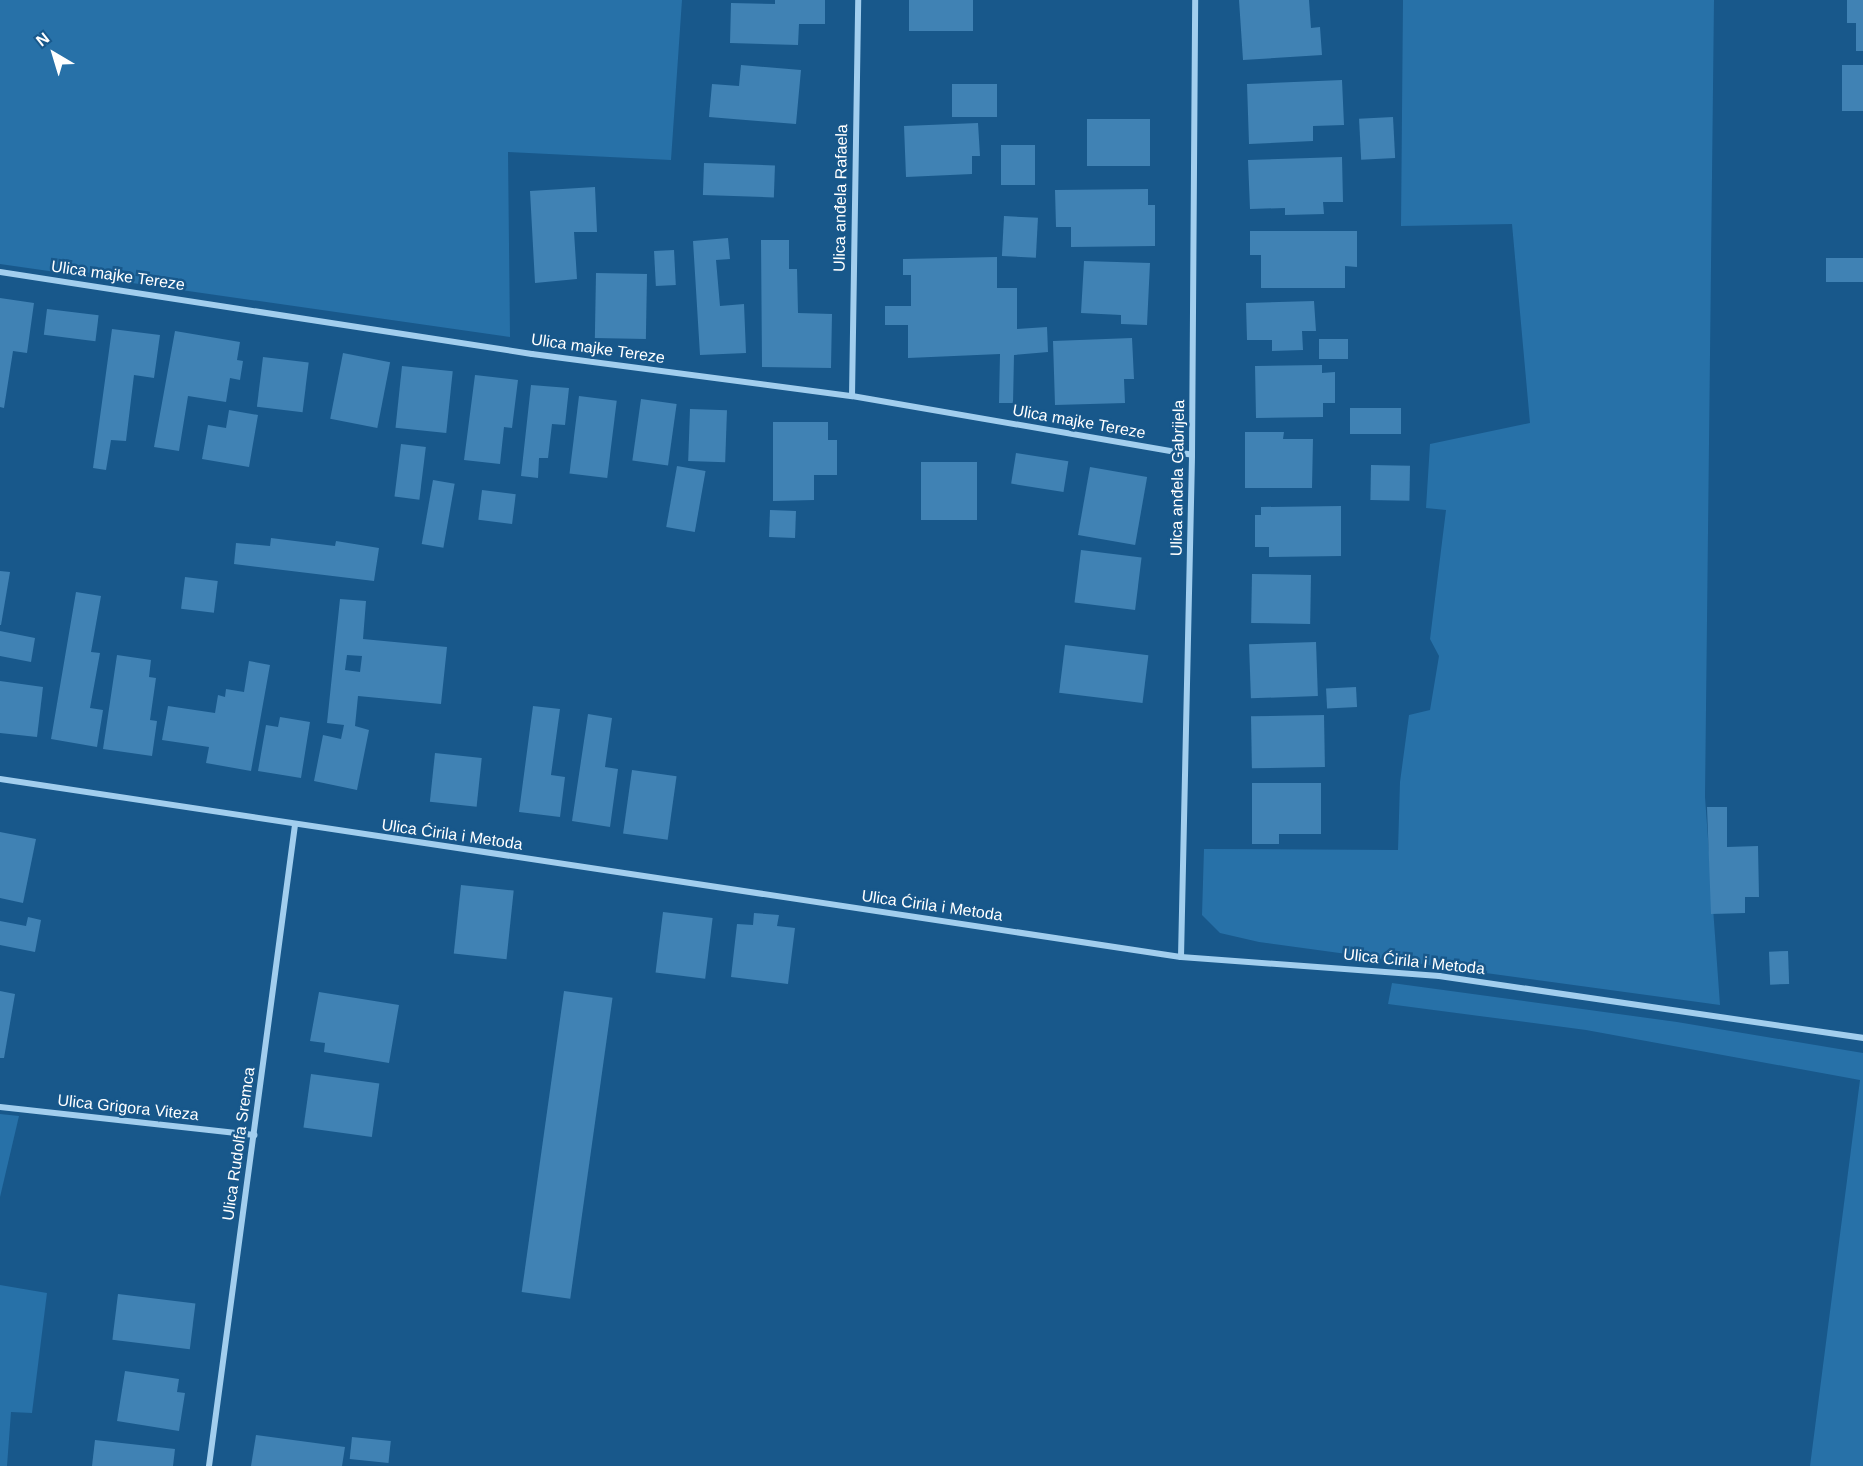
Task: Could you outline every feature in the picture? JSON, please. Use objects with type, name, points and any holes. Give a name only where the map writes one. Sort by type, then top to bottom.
[{"type":"street","name":"Ulica anđela Rafaela","points":[[852,396],[858,0]]},
{"type":"street","name":"Ulica anđela Gabrijela","points":[[1181,957],[1192,455],[1195,0]]},
{"type":"street","name":"Ulica majke Tereze","points":[[0,272],[532,354],[852,396],[1192,455]]},
{"type":"street","name":"Ulica Ćirila i Metoda","points":[[0,779],[1181,957],[1439,976],[1863,1038]]},
{"type":"street","name":"Ulica Rudolfa Sremca","points":[[209,1466],[295,825]]},
{"type":"street","name":"Ulica Grigora Viteza","points":[[0,1107],[254,1135]]},
{"type":"shaded area","points":[[0,0],[682,0],[671,160],[508,152],[510,337],[0,264]]},
{"type":"shaded area","points":[[1403,0],[1714,0],[1705,797],[1720,1005],[1259,942],[1220,933],[1202,915],[1204,849],[1398,850],[1400,782],[1409,715],[1430,710],[1439,656],[1430,639],[1446,510],[1426,508],[1430,444],[1530,423],[1512,224],[1401,226]]},
{"type":"shaded area","points":[[1392,983],[1677,1022],[1863,1053],[1863,1466],[1810,1466],[1860,1080],[1586,1030],[1388,1004]]},
{"type":"shaded area","points":[[0,1114],[19,1116],[0,1197]]},
{"type":"shaded area","points":[[0,1285],[47,1293],[32,1413],[11,1412],[7,1466],[0,1466]]},
{"type":"building","points":[[775,0],[825,0],[825,24],[799,24],[798,45],[730,43],[731,3],[775,4]]},
{"type":"building","points":[[909,0],[973,0],[973,31],[909,31]]},
{"type":"building","points":[[1239,0],[1309,0],[1311,28],[1320,27],[1322,55],[1243,60]]},
{"type":"building","points":[[1847,0],[1863,0],[1863,51],[1856,51],[1856,23],[1847,23]]},
{"type":"building","points":[[741,65],[801,70],[796,124],[709,117],[712,84],[739,86]]},
{"type":"building","points":[[1842,65],[1863,65],[1863,111],[1842,111]]},
{"type":"building","points":[[1342,80],[1344,125],[1313,126],[1313,141],[1249,144],[1247,84]]},
{"type":"building","points":[[952,84],[997,84],[997,117],[952,117]]},
{"type":"building","points":[[1393,117],[1395,158],[1361,160],[1359,119]]},
{"type":"building","points":[[1087,119],[1150,119],[1150,166],[1087,166]]},
{"type":"building","points":[[978,123],[980,156],[972,156],[972,174],[906,177],[904,126]]},
{"type":"building","points":[[1001,145],[1035,145],[1035,185],[1001,185]]},
{"type":"building","points":[[1342,157],[1343,202],[1323,202],[1324,214],[1285,215],[1285,208],[1250,209],[1248,160]]},
{"type":"building","points":[[704,163],[775,165],[774,197],[703,195]]},
{"type":"building","points":[[595,187],[597,232],[574,232],[577,279],[535,283],[530,191]]},
{"type":"building","points":[[1148,189],[1148,205],[1155,205],[1155,246],[1071,247],[1071,227],[1056,227],[1055,190]]},
{"type":"building","points":[[1004,216],[1038,218],[1036,258],[1002,256]]},
{"type":"building","points":[[1250,231],[1357,231],[1357,267],[1345,266],[1345,288],[1261,288],[1261,255],[1250,255]]},
{"type":"building","points":[[728,238],[730,259],[716,260],[720,306],[744,304],[746,353],[700,355],[693,241]]},
{"type":"building","points":[[761,240],[789,240],[789,269],[797,269],[798,313],[832,314],[831,368],[762,367]]},
{"type":"building","points":[[674,250],[676,285],[656,286],[654,251]]},
{"type":"building","points":[[997,257],[997,288],[1017,288],[1017,329],[1047,327],[1048,352],[1014,355],[1013,403],[999,403],[1000,354],[908,358],[908,325],[885,325],[885,306],[911,306],[911,275],[903,275],[903,259]]},
{"type":"building","points":[[1826,258],[1863,258],[1863,282],[1826,282]]},
{"type":"building","points":[[1084,261],[1150,263],[1147,325],[1121,324],[1121,315],[1081,313]]},
{"type":"building","points":[[596,273],[647,274],[646,339],[595,338]]},
{"type":"building","points":[[0,298],[34,303],[27,353],[13,351],[4,408],[0,407]]},
{"type":"building","points":[[1314,301],[1316,331],[1302,331],[1303,350],[1272,351],[1272,340],[1247,340],[1246,303]]},
{"type":"building","points":[[47,309],[99,315],[95,341],[44,335]]},
{"type":"building","points":[[112,329],[160,335],[154,378],[134,375],[126,441],[111,440],[106,470],[93,468]]},
{"type":"building","points":[[175,331],[240,342],[237,360],[243,361],[240,380],[230,378],[226,402],[188,396],[179,451],[154,447]]},
{"type":"building","points":[[1132,338],[1134,379],[1124,379],[1125,403],[1055,405],[1053,341]]},
{"type":"building","points":[[1319,339],[1348,339],[1348,359],[1319,359]]},
{"type":"building","points":[[343,353],[390,362],[377,428],[330,419]]},
{"type":"building","points":[[263,357],[309,363],[303,412],[257,407]]},
{"type":"building","points":[[1322,365],[1322,373],[1335,372],[1335,403],[1323,403],[1323,417],[1256,418],[1255,366]]},
{"type":"building","points":[[402,366],[453,371],[446,433],[396,428]]},
{"type":"building","points":[[475,375],[518,380],[512,428],[504,427],[500,464],[464,460]]},
{"type":"building","points":[[531,385],[569,388],[565,425],[552,424],[548,458],[539,458],[538,478],[521,476]]},
{"type":"building","points":[[579,396],[617,401],[607,478],[569,473]]},
{"type":"building","points":[[641,399],[677,404],[668,465],[632,460]]},
{"type":"building","points":[[1350,408],[1401,408],[1401,434],[1350,434]]},
{"type":"building","points":[[690,409],[727,410],[725,462],[688,461]]},
{"type":"building","points":[[229,410],[258,415],[249,467],[202,459],[208,425],[226,428]]},
{"type":"building","points":[[773,422],[828,422],[828,440],[837,440],[837,475],[814,475],[814,500],[773,501]]},
{"type":"building","points":[[1245,432],[1284,432],[1283,439],[1313,439],[1312,488],[1245,488]]},
{"type":"building","points":[[401,444],[426,447],[419,500],[395,497]]},
{"type":"building","points":[[1016,453],[1068,461],[1063,492],[1011,484]]},
{"type":"building","points":[[921,462],[977,462],[977,520],[921,520]]},
{"type":"building","points":[[1371,465],[1410,466],[1409,501],[1370,500]]},
{"type":"building","points":[[677,466],[706,471],[695,532],[666,527]]},
{"type":"building","points":[[1090,467],[1147,477],[1135,545],[1078,535]]},
{"type":"building","points":[[433,480],[455,484],[443,548],[422,544]]},
{"type":"building","points":[[482,490],[516,494],[512,524],[478,520]]},
{"type":"building","points":[[1341,506],[1341,556],[1269,557],[1269,547],[1255,547],[1255,515],[1261,515],[1261,507]]},
{"type":"building","points":[[770,510],[796,511],[795,538],[769,537]]},
{"type":"building","points":[[271,538],[335,546],[336,541],[379,548],[374,581],[234,564],[236,543],[270,546]]},
{"type":"building","points":[[1081,550],[1142,557],[1135,610],[1075,603]]},
{"type":"building","points":[[0,571],[10,572],[1,625],[0,625]]},
{"type":"building","points":[[1252,574],[1311,575],[1310,624],[1251,623]]},
{"type":"building","points":[[185,577],[218,581],[214,613],[181,609]]},
{"type":"building","points":[[76,592],[101,596],[91,652],[100,653],[90,708],[103,710],[97,747],[51,739]]},
{"type":"building","points":[[340,599],[366,601],[363,639],[447,647],[441,704],[358,696],[355,726],[369,730],[357,790],[314,781],[323,735],[341,739],[344,725],[327,723]],"holes":[[[347,655],[362,656],[360,672],[345,670]]]},
{"type":"building","points":[[0,631],[35,638],[31,662],[0,656]]},
{"type":"building","points":[[1316,642],[1318,696],[1251,698],[1249,644]]},
{"type":"building","points":[[1065,645],[1148,655],[1143,703],[1059,693]]},
{"type":"building","points":[[117,655],[151,660],[149,677],[156,678],[150,720],[157,721],[152,756],[103,749]]},
{"type":"building","points":[[249,661],[270,665],[251,771],[206,763],[209,747],[162,740],[168,706],[215,713],[218,695],[225,697],[226,689],[244,692]]},
{"type":"building","points":[[0,681],[43,687],[37,737],[0,733]]},
{"type":"building","points":[[1356,687],[1357,707],[1327,709],[1326,689]]},
{"type":"building","points":[[533,706],[560,709],[551,775],[565,777],[560,817],[519,812]]},
{"type":"building","points":[[588,714],[612,718],[605,767],[618,769],[610,827],[572,821]]},
{"type":"building","points":[[1324,715],[1325,767],[1252,768],[1251,716]]},
{"type":"building","points":[[280,717],[310,722],[301,778],[258,771],[266,725],[278,727]]},
{"type":"building","points":[[435,753],[482,758],[477,807],[430,802]]},
{"type":"building","points":[[632,770],[677,776],[668,840],[623,833]]},
{"type":"building","points":[[1252,783],[1321,783],[1321,834],[1279,834],[1279,844],[1252,844]]},
{"type":"building","points":[[1707,807],[1727,807],[1727,847],[1758,846],[1759,897],[1745,897],[1745,913],[1711,914]]},
{"type":"building","points":[[0,832],[36,839],[23,903],[0,898]]},
{"type":"building","points":[[461,885],[514,891],[506,959],[454,954]]},
{"type":"building","points":[[663,912],[713,918],[705,979],[656,973]]},
{"type":"building","points":[[754,913],[779,915],[777,926],[795,928],[788,984],[731,977],[737,924],[753,925]]},
{"type":"building","points":[[28,917],[41,920],[35,952],[0,945],[0,921],[26,926]]},
{"type":"building","points":[[1788,951],[1789,984],[1770,985],[1769,952]]},
{"type":"building","points":[[0,991],[15,994],[4,1058],[0,1058]]},
{"type":"building","points":[[564,991],[613,998],[570,1299],[522,1292]]},
{"type":"building","points":[[319,992],[399,1005],[389,1063],[324,1052],[325,1043],[310,1041]]},
{"type":"building","points":[[311,1074],[379,1084],[372,1137],[303,1127]]},
{"type":"building","points":[[118,1294],[195,1304],[190,1349],[112,1340]]},
{"type":"building","points":[[125,1371],[179,1379],[177,1392],[185,1393],[179,1431],[117,1421]]},
{"type":"building","points":[[256,1435],[345,1447],[342,1466],[251,1466]]},
{"type":"building","points":[[352,1437],[391,1441],[388,1463],[350,1459]]},
{"type":"building","points":[[95,1440],[175,1449],[173,1466],[92,1466]]}]
